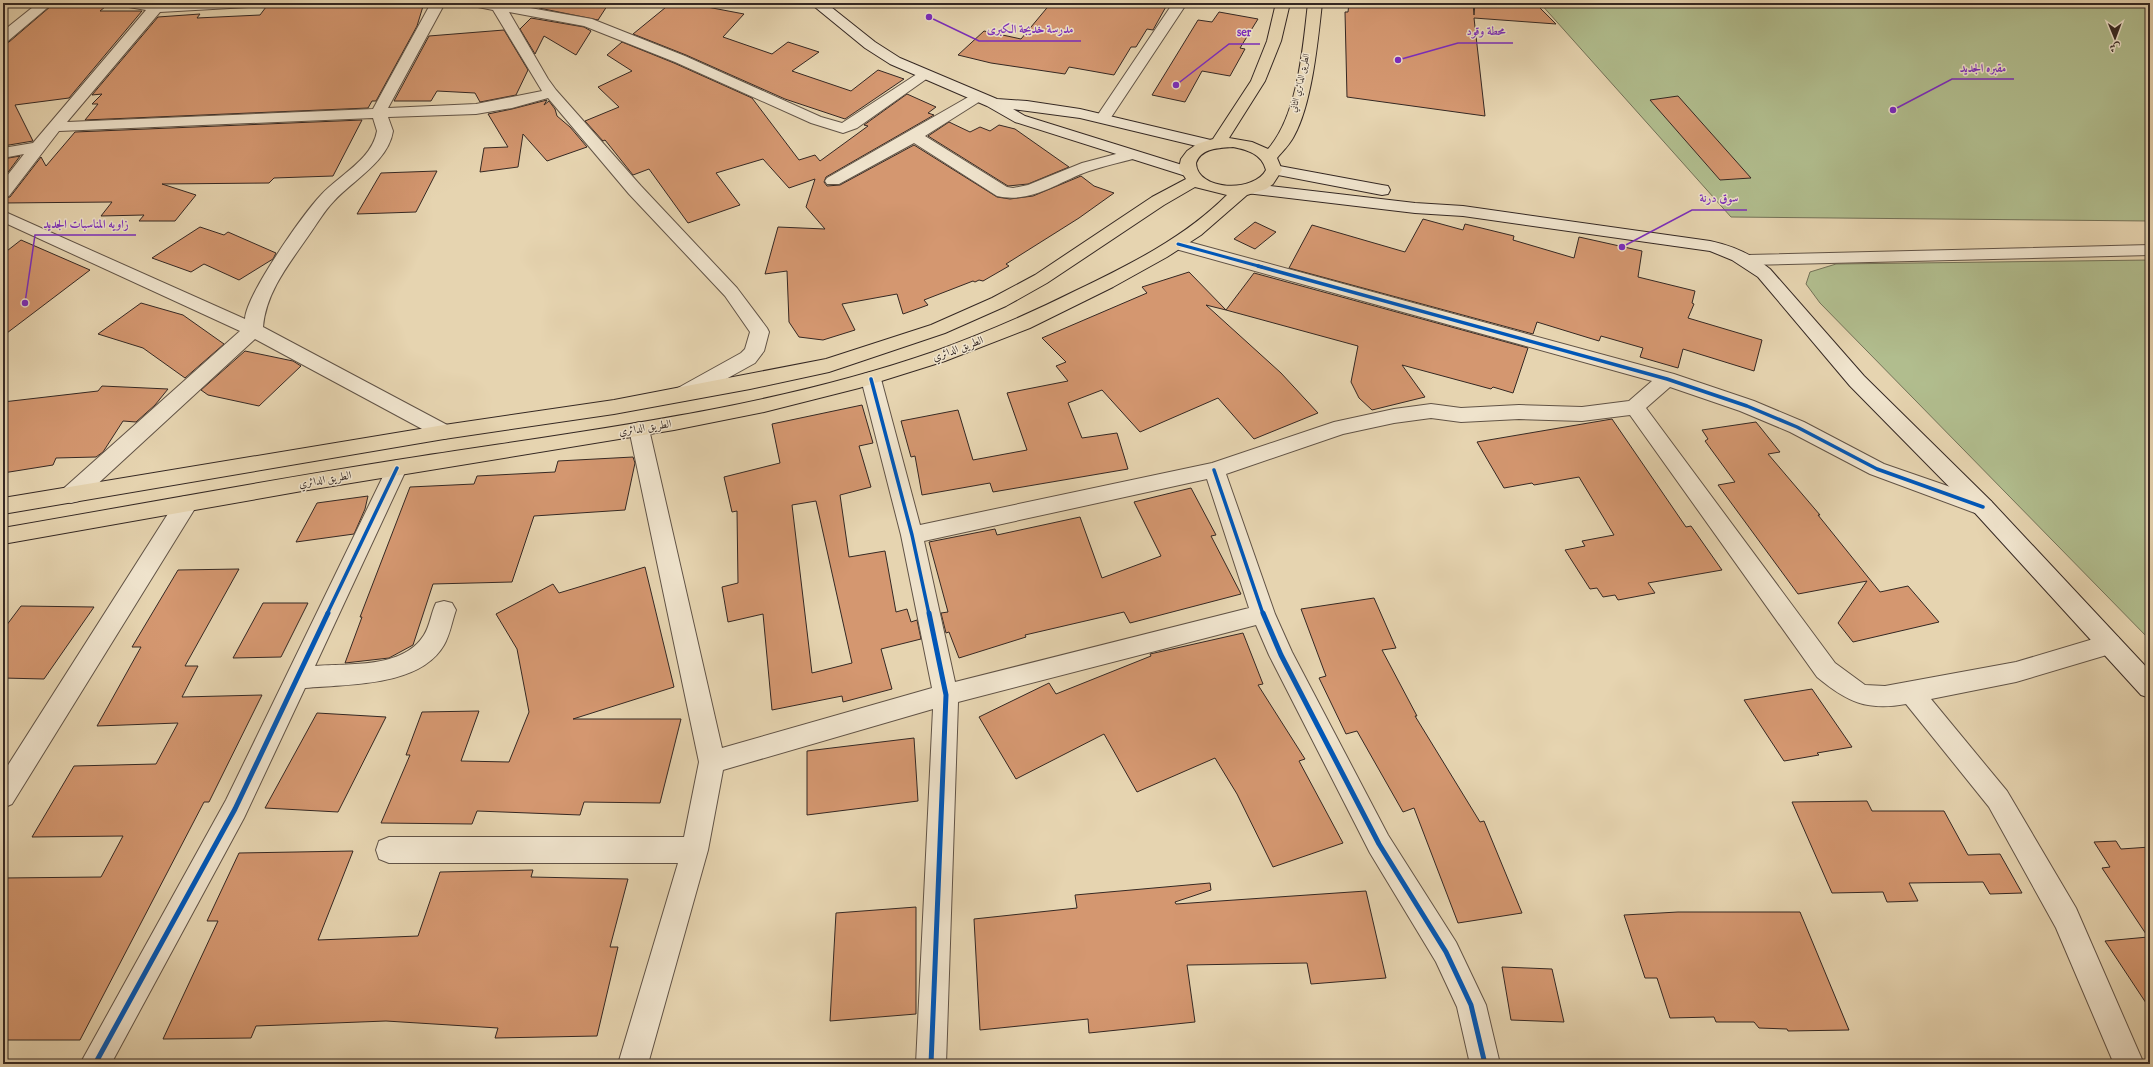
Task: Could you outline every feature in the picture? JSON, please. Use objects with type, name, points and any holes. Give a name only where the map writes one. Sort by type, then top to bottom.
[{"type":"main road","points":[[1213,144],[1258,81],[1274,41],[1283,3]]},
{"type":"main road","name":"الطريق الدائري الثاني","points":[[1246,190],[1267,181],[1271,164],[1287,134],[1304,75],[1315,3]]},
{"type":"main road","points":[[1246,190],[1224,190],[1208,187],[1192,176],[1186,164],[1190,156],[1198,149],[1213,144],[1247,145],[1260,150],[1271,164]]},
{"type":"main road","points":[[3,506],[444,432],[614,407],[750,382],[829,365],[938,329],[999,302],[1041,279],[1158,201],[1192,176]]},
{"type":"main road","name":"الطريق الدائري","points":[[3,536],[398,468],[638,429],[769,405],[871,379],[1013,330],[1078,299],[1178,244],[1221,212],[1246,190]]},
{"type":"street","points":[[3,38],[46,3]]},
{"type":"street","points":[[128,3],[156,8],[248,3]]},
{"type":"street","points":[[378,113],[419,41],[438,3]]},
{"type":"street","points":[[478,3],[499,8],[541,13],[587,22],[680,59],[816,120],[843,128],[851,125],[924,75]]},
{"type":"street","points":[[817,3],[870,45],[895,61],[924,75],[992,103],[1020,118],[1192,176]]},
{"type":"street","points":[[1103,119],[1180,3]]},
{"type":"street","points":[[3,192],[54,127],[156,8]]},
{"type":"street","points":[[499,8],[541,80],[551,93],[635,190],[731,292],[760,332],[758,341],[748,358],[683,394]]},
{"type":"street","points":[[54,127],[476,109],[512,103],[551,93]]},
{"type":"street","points":[[833,181],[914,136],[977,97]]},
{"type":"street","points":[[992,103],[1032,106],[1103,119],[1213,144]]},
{"type":"street","points":[[71,495],[253,330],[255,322],[254,315],[258,304],[290,250],[322,204],[363,166],[381,142],[385,131],[385,125],[378,113]]},
{"type":"street","points":[[914,136],[1003,192],[1009,193],[1025,192],[1082,169],[1130,156]]},
{"type":"street","points":[[3,153],[38,147]]},
{"type":"street","points":[[1271,164],[1463,211]]},
{"type":"street","points":[[1246,190],[1416,208],[1463,211],[1710,246],[1729,251],[1748,260],[1769,278],[1857,381],[1983,508],[2150,688]]},
{"type":"street","points":[[3,216],[253,330],[444,432]]},
{"type":"street","points":[[1178,244],[1566,350],[1747,406],[1797,427],[1877,469],[1983,508]]},
{"type":"street","points":[[1748,260],[2150,250]]},
{"type":"street","points":[[871,379],[912,535],[946,695],[931,1064]]},
{"type":"street","points":[[912,535],[1214,470],[1341,427],[1394,416],[1431,411],[1461,415],[1519,412],[1582,414],[1635,407],[1667,380]]},
{"type":"street","points":[[1635,407],[1826,670],[1844,686],[1865,696],[1883,698],[2016,672],[2110,644]]},
{"type":"street","points":[[633,1064],[695,850],[712,762],[638,429]]},
{"type":"street","points":[[95,1064],[235,809],[398,468]]},
{"type":"street","points":[[1214,470],[1262,614],[1294,683],[1379,844],[1446,952],[1471,1005],[1485,1064]]},
{"type":"street","points":[[3,796],[186,504]]},
{"type":"street","points":[[297,678],[382,671],[416,660],[435,640],[444,610]]},
{"type":"street","points":[[712,762],[946,695],[1262,614]]},
{"type":"street","points":[[1912,692],[1998,799],[2066,918],[2129,1064]]},
{"type":"street","points":[[389,850],[695,850]]},
{"type":"green space","points":[[1540,3],[2150,3],[2150,221],[1731,217]]},
{"type":"green space","points":[[2150,260],[2150,640],[1820,303],[1806,284],[1810,272],[1836,264]]},
{"type":"building","points":[[269,3],[424,3],[417,26],[376,101],[372,101],[368,108],[85,120],[98,104],[92,104],[102,94],[92,95],[158,17],[200,14],[197,18],[260,15]]},
{"type":"building","points":[[544,3],[609,3],[598,20],[539,8]]},
{"type":"building","points":[[671,3],[686,3],[744,14],[723,37],[772,54],[788,42],[819,52],[792,71],[851,91],[878,70],[904,79],[845,119],[785,99],[686,55],[633,34]]},
{"type":"building","points":[[1051,3],[1168,3],[1153,30],[1147,29],[1136,47],[1131,47],[1114,75],[1069,67],[1065,74],[991,63],[958,55],[984,31],[1021,39]]},
{"type":"building","points":[[1349,3],[1473,3],[1474,15],[1475,3],[1535,3],[1556,24],[1474,18],[1485,116],[1347,97],[1345,12],[1348,12]]},
{"type":"building","points":[[51,6],[105,7],[100,11],[142,11],[69,98],[15,105],[33,141],[3,146],[3,43],[9,42]]},
{"type":"building","points":[[1219,12],[1258,19],[1240,48],[1245,49],[1230,76],[1202,71],[1185,102],[1152,95],[1198,20],[1212,22]]},
{"type":"building","points":[[531,18],[584,27],[591,31],[576,55],[544,36],[535,54],[520,29]]},
{"type":"building","points":[[504,30],[528,70],[516,95],[480,102],[475,93],[437,91],[431,101],[394,101],[429,36]]},
{"type":"building","points":[[622,42],[674,63],[752,98],[799,160],[815,155],[820,161],[868,126],[864,125],[907,94],[936,107],[928,113],[934,115],[826,177],[824,182],[827,186],[840,185],[914,145],[997,197],[1010,199],[1033,196],[1081,176],[1094,186],[1114,193],[1079,218],[1006,264],[1009,266],[983,281],[973,281],[924,300],[928,305],[903,314],[897,294],[842,304],[855,330],[823,340],[799,337],[789,322],[787,271],[765,274],[778,227],[825,229],[806,207],[815,179],[789,188],[763,159],[716,173],[740,205],[688,223],[649,169],[633,175],[605,140],[603,141],[585,121],[619,107],[598,87],[632,71],[607,55]]},
{"type":"building","points":[[1678,96],[1751,178],[1720,180],[1650,100]]},
{"type":"building","points":[[547,100],[544,105],[549,101],[555,109],[557,116],[570,127],[587,147],[547,161],[523,134],[518,167],[480,172],[484,148],[508,147],[488,114]]},
{"type":"building","points":[[362,120],[333,176],[274,178],[269,183],[162,184],[196,195],[175,221],[139,221],[144,215],[101,216],[112,202],[3,203],[3,198],[10,197],[41,157],[46,166],[75,132]]},
{"type":"building","points":[[949,122],[970,132],[980,127],[990,131],[999,125],[1015,129],[1069,167],[1028,184],[1008,186],[928,136]]},
{"type":"building","points":[[20,156],[3,179],[3,159]]},
{"type":"building","points":[[437,171],[416,212],[357,214],[381,173]]},
{"type":"building","points":[[1423,219],[1463,230],[1465,224],[1514,236],[1513,240],[1574,258],[1579,237],[1642,251],[1638,277],[1695,291],[1692,303],[1694,304],[1688,318],[1762,340],[1754,371],[1683,349],[1678,368],[1640,357],[1643,348],[1601,336],[1599,341],[1537,322],[1533,334],[1289,268],[1312,225],[1405,252]]},
{"type":"building","points":[[1255,222],[1276,232],[1255,249],[1234,239]]},
{"type":"building","points":[[200,227],[224,235],[228,232],[276,253],[273,259],[239,280],[204,264],[191,272],[152,258]]},
{"type":"building","points":[[21,240],[90,270],[3,336],[3,254]]},
{"type":"building","points":[[1189,272],[1226,310],[1206,305],[1281,373],[1318,413],[1254,439],[1218,398],[1140,432],[1102,390],[1068,403],[1082,438],[1117,433],[1128,469],[993,492],[990,483],[922,495],[915,456],[911,457],[901,421],[958,410],[973,460],[1027,450],[1007,393],[1068,381],[1056,366],[1066,362],[1042,338],[1147,293],[1142,287]]},
{"type":"building","points":[[1254,273],[1528,348],[1513,393],[1493,387],[1491,389],[1402,365],[1425,397],[1372,410],[1359,398],[1351,382],[1358,346],[1226,310]]},
{"type":"building","points":[[141,303],[183,315],[224,344],[185,378],[143,348],[98,334]]},
{"type":"building","points":[[245,351],[293,361],[301,366],[259,406],[208,395],[201,390]]},
{"type":"building","points":[[102,386],[168,389],[155,405],[136,422],[123,421],[103,452],[96,457],[56,458],[53,465],[3,473],[3,402],[98,391]]},
{"type":"building","points":[[862,405],[873,443],[859,446],[871,487],[840,495],[849,557],[885,551],[896,612],[907,609],[911,622],[917,620],[921,639],[881,649],[892,689],[843,702],[842,696],[772,710],[763,614],[728,622],[722,587],[738,583],[737,511],[732,512],[724,477],[780,463],[772,424]],"holes":[[[816,501],[852,663],[812,673],[792,505]]]},
{"type":"building","points":[[1612,419],[1686,527],[1691,526],[1722,570],[1648,583],[1655,593],[1618,600],[1615,595],[1603,597],[1597,588],[1590,589],[1565,550],[1585,546],[1582,541],[1614,535],[1579,477],[1534,485],[1532,483],[1504,488],[1477,442]]},
{"type":"building","points":[[1756,422],[1780,452],[1768,454],[1820,515],[1818,515],[1880,592],[1908,586],[1939,622],[1853,642],[1838,623],[1867,581],[1798,594],[1718,485],[1735,482],[1705,441],[1708,439],[1702,430]]},
{"type":"building","points":[[633,457],[635,463],[625,510],[534,516],[512,582],[433,584],[413,645],[389,658],[345,663],[362,617],[360,617],[410,487],[474,484],[477,476],[555,472],[558,461]]},
{"type":"building","points":[[1191,488],[1216,535],[1211,536],[1241,594],[1130,623],[1124,612],[1025,635],[1026,637],[959,658],[949,632],[946,633],[941,613],[948,612],[929,542],[995,529],[997,535],[1080,517],[1102,578],[1161,556],[1134,502]]},
{"type":"building","points":[[368,496],[365,509],[354,534],[296,542],[317,503]]},
{"type":"building","points":[[645,567],[674,687],[573,719],[681,719],[660,803],[584,802],[580,815],[477,811],[472,824],[381,823],[410,755],[406,755],[422,712],[479,711],[461,761],[509,762],[529,712],[517,649],[496,614],[553,584],[559,593]]},
{"type":"building","points":[[239,569],[185,666],[198,666],[182,697],[262,695],[209,802],[204,802],[80,1040],[3,1040],[3,878],[101,877],[123,836],[32,837],[74,766],[156,764],[178,723],[97,726],[141,647],[132,647],[178,570]]},
{"type":"building","points":[[1374,598],[1396,648],[1382,650],[1417,716],[1415,716],[1480,822],[1484,821],[1522,913],[1458,923],[1414,808],[1403,812],[1357,731],[1346,734],[1319,678],[1326,676],[1301,609]]},
{"type":"building","points":[[263,603],[308,603],[281,657],[233,658]]},
{"type":"building","points":[[21,606],[94,607],[44,679],[3,678],[3,630]]},
{"type":"building","points":[[1243,633],[1263,684],[1258,685],[1305,759],[1299,761],[1343,843],[1273,867],[1237,794],[1215,758],[1137,792],[1104,734],[1016,779],[979,717],[1049,683],[1056,694],[1151,656],[1150,654]]},
{"type":"building","points":[[1812,689],[1852,747],[1784,761],[1744,700]]},
{"type":"building","points":[[317,713],[386,717],[338,812],[265,808]]},
{"type":"building","points":[[914,738],[918,801],[807,815],[807,751]]},
{"type":"building","points":[[1867,801],[1872,811],[1944,811],[1968,855],[2000,854],[2022,893],[1990,894],[1983,882],[1909,883],[1918,901],[1887,902],[1883,892],[1832,893],[1792,802]]},
{"type":"building","points":[[2116,841],[2121,849],[2150,847],[2150,1009],[2105,941],[2148,937],[2102,868],[2110,867],[2094,842]]},
{"type":"building","points":[[353,851],[318,940],[418,936],[440,872],[533,870],[531,877],[628,879],[610,947],[618,947],[597,1036],[495,1038],[498,1028],[386,1021],[256,1026],[251,1038],[163,1039],[218,921],[207,921],[239,853]]},
{"type":"building","points":[[1210,883],[1211,890],[1175,902],[1176,904],[1366,891],[1386,978],[1311,984],[1307,963],[1187,965],[1195,1022],[1089,1033],[1088,1019],[980,1030],[974,919],[1077,908],[1075,895]]},
{"type":"building","points":[[916,907],[916,1014],[830,1021],[836,913]]},
{"type":"building","points":[[1678,912],[1800,912],[1849,1030],[1788,1031],[1787,1029],[1759,1028],[1754,1022],[1716,1022],[1714,1017],[1670,1018],[1657,978],[1645,978],[1624,915]]},
{"type":"building","points":[[1502,967],[1552,969],[1564,1022],[1511,1020]]},
{"type":"cycle path","points":[[1178,244],[1667,379],[1747,406],[1797,427],[1877,469],[1983,507]]},
{"type":"cycle path","points":[[871,379],[912,535],[946,695],[931,1064]]},
{"type":"cycle path","points":[[95,1064],[235,809],[397,468]]},
{"type":"cycle path","points":[[1214,470],[1263,614],[1281,655],[1379,844],[1446,952],[1471,1005],[1485,1064]]},
{"type":"place","name":"مدرسة خديجة الكبرى","points":[[929,17]]},
{"type":"place","name":"محطة وقود","points":[[1398,60]]},
{"type":"place","name":"ser","points":[[1176,85]]},
{"type":"place","name":"مقبره الجديد","points":[[1893,110]]},
{"type":"place","name":"سوق درنة","points":[[1622,247]]},
{"type":"place","name":"زاويه المناسبات الجديد","points":[[25,303]]}]
